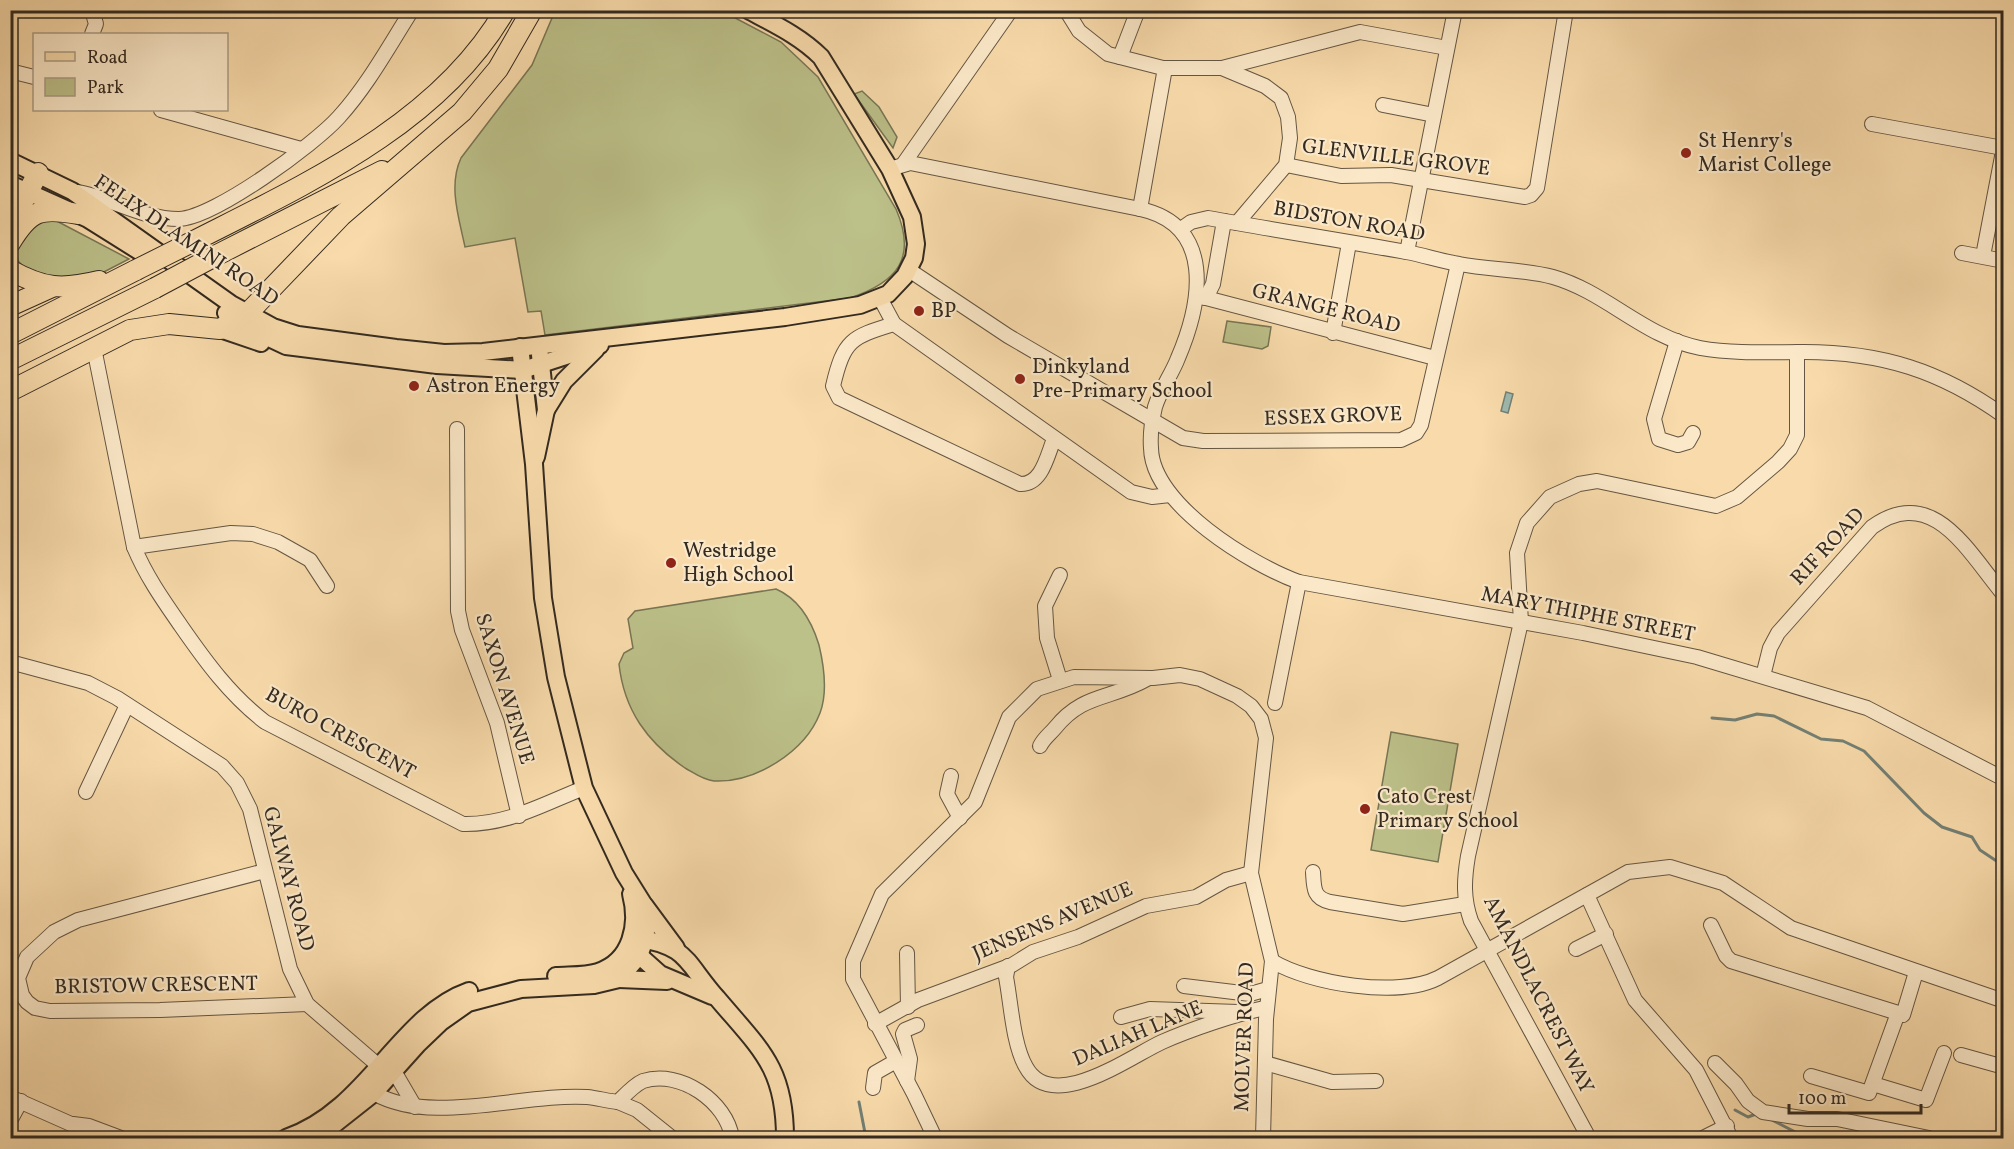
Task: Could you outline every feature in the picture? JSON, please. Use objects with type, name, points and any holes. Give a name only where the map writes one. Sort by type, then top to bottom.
[{"type":"highway","points":[[10,334],[309,183],[378,139],[435,94],[464,64],[505,10]]},
{"type":"highway","points":[[10,391],[130,330],[152,325],[235,321],[341,216],[462,112],[498,69],[532,10]]},
{"type":"highway","points":[[10,360],[416,152]]},
{"type":"highway","points":[[10,243],[18,223],[25,191],[42,176]]},
{"type":"highway","points":[[18,223],[50,210],[78,214]]},
{"type":"highway","points":[[11,270],[21,277],[52,287],[79,286],[131,272]]},
{"type":"highway","points":[[10,306],[52,287]]},
{"type":"main road","points":[[624,337],[785,317],[860,305],[880,298],[896,286],[909,270],[916,252],[915,229],[897,166],[821,57],[785,29],[748,10]]},
{"type":"main road","name":"FELIX DLAMINI ROAD","points":[[10,161],[72,191],[235,321],[273,327],[298,335],[444,353],[624,337]]},
{"type":"main road","name":"FELIX DLAMINI ROAD","points":[[25,191],[78,214],[143,253],[235,321],[286,346],[437,365],[523,370],[624,337]]},
{"type":"main road","points":[[534,464],[546,410],[538,345]]},
{"type":"main road","points":[[546,410],[564,381],[601,345]]},
{"type":"main road","points":[[520,347],[534,464],[543,598],[556,677],[584,788],[624,873],[644,905],[718,999],[757,1042],[767,1059],[782,1096],[785,1138]]},
{"type":"main road","points":[[624,873],[634,906],[636,945],[652,969],[718,999]]},
{"type":"main road","points":[[619,979],[647,924],[644,905]]},
{"type":"main road","points":[[317,1138],[374,1093],[387,1069],[415,1029],[462,993],[524,977],[598,972],[636,945],[660,941],[679,950]]},
{"type":"main road","points":[[286,1138],[327,1118],[441,1022],[468,1003],[480,998],[520,989],[594,985],[619,979],[677,981]]},
{"type":"street","points":[[92,10],[96,24],[92,33]]},
{"type":"street","points":[[72,191],[157,217],[181,219],[201,214],[220,205],[301,149],[338,119],[358,95],[412,10]]},
{"type":"street","points":[[1011,10],[897,166],[1159,213],[1181,229],[1191,243],[1201,297]]},
{"type":"street","points":[[1066,10],[1078,31],[1093,45],[1108,54],[1165,68],[1222,68],[1348,33],[1366,32],[1447,48]]},
{"type":"street","points":[[1120,57],[1137,10]]},
{"type":"street","points":[[1407,252],[1455,10]]},
{"type":"street","name":"GLENVILLE GROVE","points":[[1286,165],[1341,176],[1391,175],[1422,179],[1525,197],[1535,192],[1566,10]]},
{"type":"street","points":[[1140,209],[1165,68]]},
{"type":"street","points":[[880,298],[894,324],[1131,492],[1152,497],[1170,495],[1154,465],[1150,450],[1152,421],[1156,405],[1201,297],[1213,284],[1231,222],[1286,165],[1290,138],[1288,117],[1281,98],[1265,86],[1222,68]]},
{"type":"street","points":[[10,71],[33,77]]},
{"type":"street","points":[[1383,105],[1434,115]]},
{"type":"street","points":[[165,111],[301,149]]},
{"type":"street","points":[[1872,124],[2003,147],[1983,256]]},
{"type":"street","name":"BIDSTON ROAD","points":[[1181,229],[1201,219],[1231,222],[1407,252],[1458,264],[1553,277],[1584,289],[1644,327],[1699,348],[1851,355],[1887,360],[1918,368],[1952,383],[2004,416]]},
{"type":"street","points":[[1333,333],[1349,243]]},
{"type":"street","points":[[1962,253],[2004,261]]},
{"type":"street","name":"ESSEX GROVE","points":[[909,270],[1008,336],[1172,434],[1193,441],[1401,440],[1410,437],[1420,429],[1458,264]]},
{"type":"street","name":"GRANGE ROAD","points":[[1201,297],[1435,358]]},
{"type":"street","points":[[894,324],[860,334],[851,341],[833,386],[839,398],[1020,484],[1030,483],[1039,476],[1054,439]]},
{"type":"street","points":[[1677,341],[1654,419],[1655,430],[1659,439],[1678,445],[1688,442],[1693,433]]},
{"type":"street","name":"BURO CRESCENT","points":[[94,348],[134,547],[143,571],[213,672],[236,698],[265,722],[463,824],[485,824],[519,816],[584,788]]},
{"type":"street","name":"AMANDLACREST WAY","points":[[1588,1138],[1487,950],[1465,904],[1463,884],[1468,856],[1521,622],[1517,553],[1527,523],[1536,510],[1550,497],[1564,490],[1597,481],[1716,506],[1737,497],[1779,462],[1790,449],[1797,435],[1797,352]]},
{"type":"street","name":"SAXON AVENUE","points":[[457,429],[458,611],[462,630],[497,723],[519,816]]},
{"type":"street","name":"MARY THIPHE STREET","points":[[1170,495],[1252,561],[1299,582],[1643,644],[1763,676],[1867,708],[2004,779]]},
{"type":"street","name":"RIF ROAD","points":[[1763,676],[1770,648],[1778,633],[1872,526],[1890,515],[1918,511],[1932,516],[1954,536],[2004,595]]},
{"type":"street","points":[[134,547],[231,533],[253,534],[278,542],[310,560],[327,586]]},
{"type":"street","points":[[1060,575],[1045,606],[1047,638],[1060,680]]},
{"type":"street","points":[[1275,703],[1299,582]]},
{"type":"street","name":"GALWAY ROAD","points":[[10,663],[73,677],[128,705],[209,756],[237,783],[250,809],[290,969],[307,1004],[387,1069],[415,1107]]},
{"type":"street","name":"MOLVER ROAD","points":[[1149,678],[1180,675],[1220,687],[1251,706],[1263,725],[1266,752],[1251,873],[1266,944],[1272,961],[1266,1008],[1263,1138]]},
{"type":"street","points":[[935,1138],[856,989],[851,970],[856,953],[886,888],[975,802],[1009,717],[1036,689],[1060,680],[1101,676],[1149,678]]},
{"type":"street","points":[[1040,746],[1066,714],[1082,703],[1122,693],[1149,678]]},
{"type":"street","points":[[86,792],[128,705]]},
{"type":"street","points":[[951,776],[947,794],[960,818]]},
{"type":"street","points":[[1272,961],[1299,975],[1318,981],[1406,988],[1427,984],[1587,895],[1638,870],[1670,867],[1687,870],[1723,883],[1791,928],[2004,1000]]},
{"type":"street","name":"BRISTOW CRESCENT","points":[[266,871],[63,926],[27,957],[21,967],[19,986],[27,1002],[35,1008],[50,1011],[160,1010],[307,1004]]},
{"type":"street","points":[[1313,872],[1315,894],[1318,899],[1330,902],[1403,914],[1465,904]]},
{"type":"street","name":"JENSENS AVENUE","points":[[875,1024],[945,989],[1008,966],[1033,952],[1078,937],[1146,906],[1196,897],[1226,880],[1251,873]]},
{"type":"street","points":[[1587,895],[1635,1000],[1696,1070],[1729,1132],[1703,1138]]},
{"type":"street","points":[[1711,925],[1726,956],[1731,961],[1898,1013],[1869,1094],[1810,1076]]},
{"type":"street","points":[[1576,949],[1606,934]]},
{"type":"street","points":[[907,953],[908,1007]]},
{"type":"street","name":"DALIAH LANE","points":[[1008,966],[1006,977],[1019,1047],[1026,1069],[1044,1083],[1078,1083],[1163,1041],[1246,1012],[1266,1008]]},
{"type":"street","points":[[1903,1015],[1916,972]]},
{"type":"street","points":[[1184,986],[1250,994],[1268,990]]},
{"type":"street","points":[[1120,1017],[1150,1009],[1246,1012]]},
{"type":"street","points":[[907,1082],[910,1059],[903,1034],[917,1025]]},
{"type":"street","points":[[1873,1084],[1926,1100],[1944,1053]]},
{"type":"street","points":[[1961,1055],[2004,1067]]},
{"type":"street","points":[[873,1088],[875,1072],[896,1061]]},
{"type":"street","points":[[1265,1063],[1332,1082],[1376,1081]]},
{"type":"street","points":[[1714,1063],[1736,1084],[1748,1101],[1763,1112],[1808,1119],[1836,1119],[1929,1138]]},
{"type":"street","points":[[618,1102],[642,1082],[658,1078],[680,1082],[716,1105],[728,1120],[732,1138]]},
{"type":"street","points":[[374,1093],[395,1104],[415,1107],[586,1097],[618,1102],[637,1110],[672,1138]]},
{"type":"street","points":[[10,1121],[16,1099],[71,1124],[93,1138]]},
{"type":"street","points":[[71,1124],[89,1126],[120,1138]]},
{"type":"green space","points":[[555,11],[722,11],[781,42],[818,77],[896,209],[904,241],[899,266],[880,284],[850,298],[545,335],[541,311],[528,312],[515,238],[465,247],[456,202],[455,180],[461,158],[532,65]]},
{"type":"green space","points":[[862,91],[879,107],[897,137],[893,148],[854,94]]},
{"type":"green space","points":[[51,218],[129,259],[102,273],[62,282],[25,268],[18,261],[15,248],[24,240],[31,226]]},
{"type":"green space","points":[[1227,321],[1271,327],[1268,346],[1262,349],[1223,342]]},
{"type":"green space","points":[[776,589],[784,593],[804,612],[816,636],[824,670],[824,696],[820,713],[813,727],[791,752],[762,771],[730,780],[706,779],[685,768],[659,747],[632,710],[626,696],[619,664],[624,653],[633,648],[628,619],[635,611]]},
{"type":"green space","points":[[1391,732],[1458,744],[1438,862],[1371,850]]},
{"type":"shaded area","points":[[1506,392],[1513,394],[1508,413],[1501,411]]},
{"type":"waterway","points":[[1712,718],[1735,720],[1757,714],[1774,716],[1821,739],[1843,741],[1864,751],[1924,813],[1942,827],[1972,837],[1980,850],[2004,866]]},
{"type":"waterway","points":[[859,1102],[866,1138]]},
{"type":"waterway","points":[[1735,1110],[1748,1117],[1756,1114]]},
{"type":"waterway","points":[[1770,1119],[1807,1138]]},
{"type":"place","name":"St Henry's Marist College","points":[[1686,153]]},
{"type":"place","name":"BP","points":[[919,311]]},
{"type":"place","name":"Dinkyland Pre-Primary School","points":[[1020,379]]},
{"type":"place","name":"Astron Energy","points":[[414,386]]},
{"type":"place","name":"Westridge High School","points":[[671,563]]},
{"type":"place","name":"Cato Crest Primary School","points":[[1365,809]]}]
